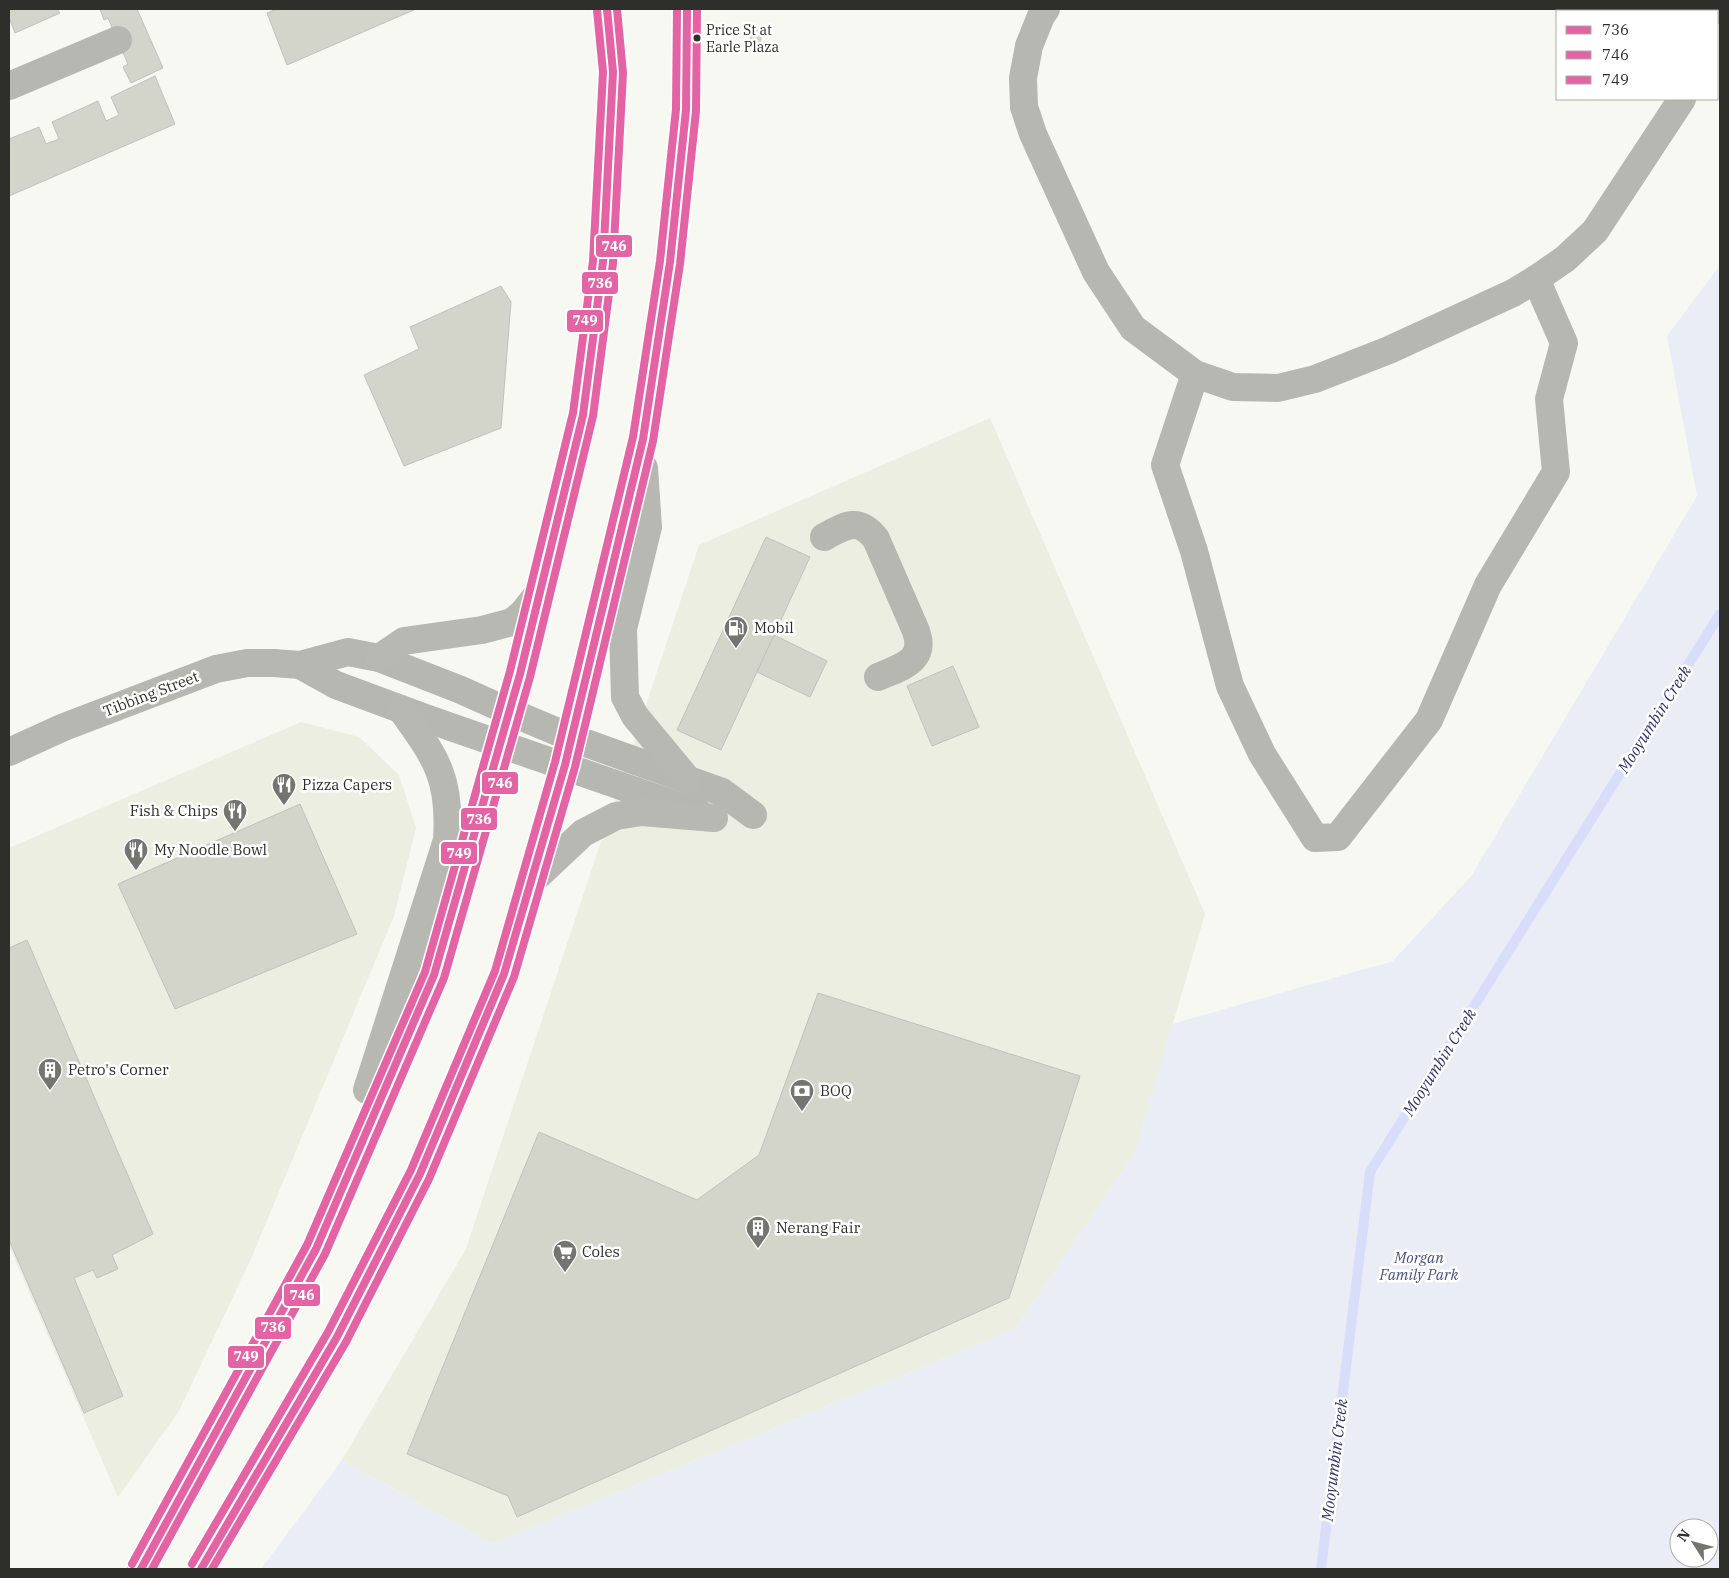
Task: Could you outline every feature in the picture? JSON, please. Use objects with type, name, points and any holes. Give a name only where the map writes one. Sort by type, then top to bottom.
[{"type":"main road","points":[[141,1569],[316,1249],[434,975],[510,712],[583,415],[603,262],[613,72],[607,9]]},
{"type":"main road","points":[[201,1569],[337,1337],[420,1174],[504,974],[565,766],[643,439],[670,262],[686,110],[687,9]]},
{"type":"main road","points":[[643,439],[648,527],[623,628],[625,697],[635,716],[688,780]]},
{"type":"main road","points":[[379,658],[404,641],[482,630],[512,622],[522,614],[540,593]]},
{"type":"main road","points":[[316,1249],[447,840],[448,814],[445,790],[439,768],[431,751],[402,709]]},
{"type":"main road","points":[[532,881],[583,833],[616,816],[642,812],[714,818]]},
{"type":"street","points":[[1046,9],[1041,16],[1029,46],[1023,78],[1024,107],[1033,134],[1096,272],[1133,328],[1195,374],[1233,387],[1278,388],[1315,380],[1389,350],[1513,293],[1536,279],[1565,259],[1595,231],[1681,100]]},
{"type":"street","points":[[9,86],[118,40]]},
{"type":"street","points":[[1195,374],[1165,465],[1194,551],[1230,686],[1262,754],[1315,838],[1338,838],[1429,720],[1488,585],[1556,472],[1549,399],[1564,342],[1536,279]]},
{"type":"street","points":[[824,537],[853,524],[862,525],[870,532],[876,539],[920,640],[912,662],[878,677]]},
{"type":"street","name":"Tibbing Street","points":[[9,752],[64,727],[216,669],[247,663],[300,665],[348,652],[379,658],[461,690],[572,738],[722,792],[753,815],[714,818],[336,685],[300,665]]},
{"type":"shaded area","points":[[990,418],[1205,914],[1135,1153],[1015,1329],[492,1544],[342,1460],[466,1249],[699,545]]},
{"type":"shaded area","points":[[301,722],[359,737],[399,775],[416,828],[394,916],[250,1261],[179,1411],[118,1497],[9,1246],[9,848]]},
{"type":"green space","points":[[1567,9],[1652,9],[1651,10]]},
{"type":"green space","name":"Morgan Family Park","points":[[1720,265],[1720,1569],[261,1569],[342,1460],[492,1544],[1015,1329],[1135,1153],[1172,1024],[1393,961],[1472,875],[1697,496],[1667,336]]},
{"type":"building","points":[[9,9],[57,9],[60,13],[15,33],[9,18]]},
{"type":"building","points":[[100,9],[137,9],[163,68],[131,83],[123,67],[128,64],[108,18],[104,20]]},
{"type":"building","points":[[277,9],[416,9],[287,65],[267,13]]},
{"type":"building","points":[[752,29],[762,30],[759,53],[749,51]]},
{"type":"building","points":[[155,76],[175,124],[9,196],[9,139],[39,127],[46,144],[59,139],[52,122],[98,101],[106,121],[119,115],[111,97]]},
{"type":"building","points":[[501,286],[511,302],[501,428],[404,466],[364,375],[419,349],[410,327]]},
{"type":"building","points":[[766,537],[810,557],[721,750],[677,730]]},
{"type":"building","points":[[774,635],[827,661],[810,697],[757,672]]},
{"type":"building","points":[[953,666],[979,727],[932,746],[907,686]]},
{"type":"building","points":[[300,804],[357,934],[175,1009],[118,884]]},
{"type":"building","name":"Petro's Corner","points":[[27,940],[153,1234],[112,1255],[118,1269],[97,1278],[93,1270],[74,1278],[123,1396],[84,1413],[9,1240],[9,948]]},
{"type":"building","name":"Nerang Fair","points":[[818,993],[1080,1076],[1009,1298],[517,1517],[508,1496],[407,1454],[539,1132],[697,1200],[759,1155]]},
{"type":"waterway","name":"Mooyumbin Creek","points":[[1321,1569],[1370,1172],[1720,614]]},
{"type":"transit line","name":"736","points":[[141,1569],[316,1249],[434,975],[520,674],[583,415],[603,262],[613,72],[607,9]]},
{"type":"transit line","name":"746","points":[[152,1569],[325,1254],[444,978],[530,677],[593,416],[613,263],[623,73],[617,9]]},
{"type":"transit line","name":"749","points":[[192,1564],[328,1332],[411,1170],[495,971],[555,762],[633,437],[660,261],[676,109],[677,9]]},
{"type":"transit line","name":"736","points":[[201,1569],[337,1337],[420,1174],[504,974],[565,765],[643,439],[670,262],[686,110],[687,9]]},
{"type":"transit line","name":"746","points":[[212,1569],[346,1342],[429,1179],[514,977],[575,767],[653,441],[680,264],[696,111],[697,9]]},
{"type":"transit line","name":"749","points":[[132,1564],[307,1245],[425,972],[510,671],[573,413],[593,261],[603,72],[597,10]]},
{"type":"place","name":"Price St at Earle Plaza","points":[[697,38]]},
{"type":"place","name":"Mobil","points":[[736,649]]},
{"type":"place","name":"Pizza Capers","points":[[284,806]]},
{"type":"place","name":"Fish & Chips","points":[[235,832]]},
{"type":"place","name":"My Noodle Bowl","points":[[136,871]]},
{"type":"place","name":"Petro's Corner","points":[[50,1091]]},
{"type":"place","name":"BOQ","points":[[802,1112]]},
{"type":"place","name":"Nerang Fair","points":[[758,1249]]},
{"type":"place","name":"Coles","points":[[565,1273]]}]
